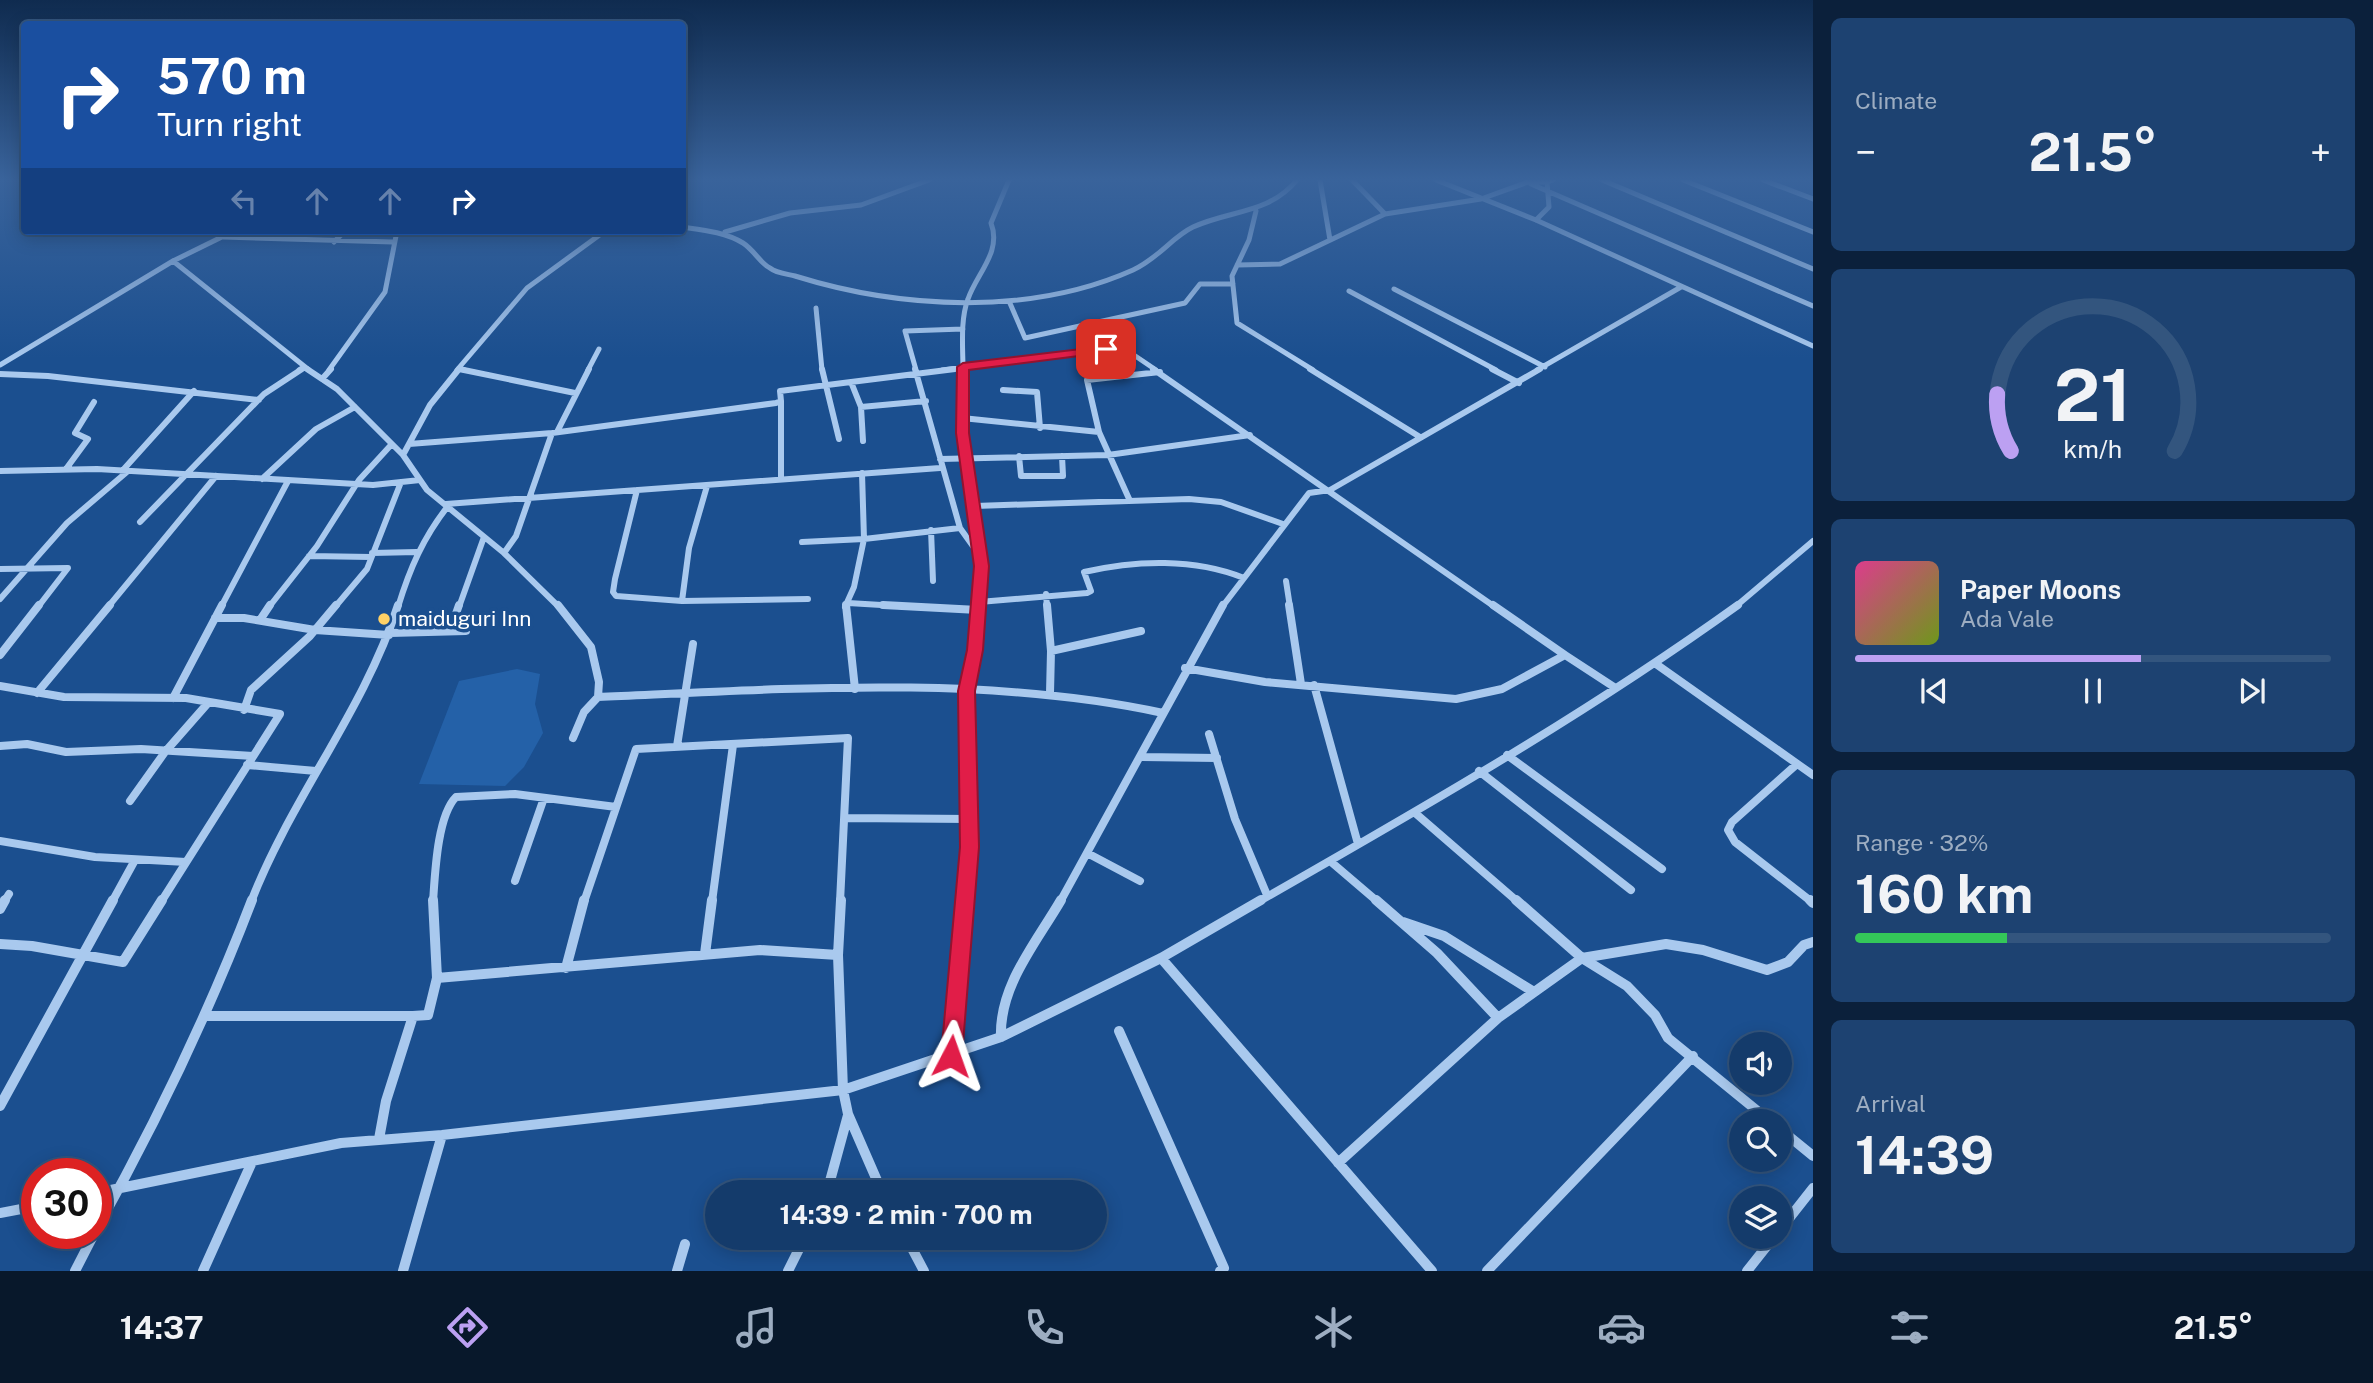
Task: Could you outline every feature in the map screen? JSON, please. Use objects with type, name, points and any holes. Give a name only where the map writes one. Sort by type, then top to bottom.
[{"type":"street","points":[[0,365],[173,261],[218,239]]},
{"type":"street","points":[[274,239],[393,242],[385,292],[350,345],[322,379]]},
{"type":"street","points":[[403,455],[429,405],[459,369],[468,352],[527,288],[594,239]]},
{"type":"street","points":[[736,239],[761,255],[768,268],[878,297],[1009,301],[1114,278],[1153,259],[1175,239]]},
{"type":"street","points":[[951,1056],[970,819],[966,691],[975,650],[981,558],[975,506],[965,457],[962,418],[963,329],[967,300],[994,247],[995,239]]},
{"type":"street","points":[[1250,239],[1232,276],[1237,323],[1420,437]]},
{"type":"street","points":[[1578,239],[1813,346]]},
{"type":"street","points":[[1658,239],[1813,306]]},
{"type":"street","points":[[1743,239],[1813,269]]},
{"type":"street","points":[[1237,265],[1280,264],[1330,240]]},
{"type":"street","points":[[173,261],[355,407],[403,455],[427,491],[504,553],[564,611],[591,647],[598,682],[598,697],[584,712],[573,738]]},
{"type":"street","points":[[1009,301],[1025,338],[1185,303],[1200,284],[1233,284]]},
{"type":"street","points":[[1001,1037],[1000,1014],[1007,992],[1089,854],[1142,757],[1185,668],[1219,610],[1309,493],[1331,491],[1681,286]]},
{"type":"street","points":[[1394,289],[1545,367]]},
{"type":"street","points":[[1349,291],[1519,383]]},
{"type":"street","points":[[816,308],[824,386],[828,401],[834,408],[839,439]]},
{"type":"street","points":[[963,329],[905,331],[915,372],[926,401],[940,468],[960,528],[981,558]]},
{"type":"street","points":[[781,479],[780,391],[1122,347],[1614,687]]},
{"type":"street","points":[[504,553],[516,536],[554,433],[599,349]]},
{"type":"street","points":[[141,522],[259,400],[304,367]]},
{"type":"street","points":[[459,369],[575,393]]},
{"type":"street","points":[[1130,501],[1124,482],[1108,455],[1099,432],[1087,380],[1160,372]]},
{"type":"street","points":[[0,374],[194,391],[259,400]]},
{"type":"street","points":[[851,382],[861,407],[863,441]]},
{"type":"street","points":[[1003,390],[1037,392],[1040,428]]},
{"type":"street","points":[[0,598],[80,510],[126,471],[194,391]]},
{"type":"street","points":[[410,444],[554,433],[781,401]]},
{"type":"street","points":[[861,407],[926,401]]},
{"type":"street","points":[[66,468],[88,439],[75,433],[93,402]]},
{"type":"street","points":[[262,479],[318,426],[332,416],[355,407]]},
{"type":"street","points":[[962,418],[1099,432]]},
{"type":"street","points":[[940,459],[1108,455],[1251,435]]},
{"type":"street","points":[[260,620],[309,556],[354,484],[391,445]]},
{"type":"street","points":[[1019,456],[1021,476],[1065,475],[1062,456]]},
{"type":"street","points":[[0,472],[66,468],[354,484],[420,480]]},
{"type":"street","points":[[447,505],[530,495],[707,486],[940,468]]},
{"type":"street","points":[[855,689],[845,606],[864,539],[862,473]]},
{"type":"street","points":[[37,692],[216,476]]},
{"type":"street","points":[[173,698],[288,481]]},
{"type":"street","points":[[244,710],[251,690],[315,630],[347,596],[367,569],[401,482]]},
{"type":"street","points":[[682,601],[689,548],[707,486]]},
{"type":"street","points":[[637,490],[613,592],[622,598],[682,601],[808,599]]},
{"type":"street","points":[[975,506],[1130,501],[1220,502],[1283,524]]},
{"type":"street","points":[[112,1199],[156,1122],[206,1016],[242,931],[258,881],[316,771],[361,697],[389,634],[417,552],[447,505]]},
{"type":"street","points":[[802,542],[864,539],[960,528]]},
{"type":"street","points":[[930,530],[933,581]]},
{"type":"street","points":[[450,631],[484,537]]},
{"type":"street","points":[[112,1190],[341,1143],[442,1135],[843,1090],[951,1056],[1001,1037],[1161,958],[1414,812],[1614,687],[1656,664],[1743,601],[1813,541]]},
{"type":"street","points":[[309,556],[417,552]]},
{"type":"street","points":[[848,603],[978,606],[1046,594],[1087,593],[1091,591],[1084,572],[1114,565],[1203,564],[1244,578]]},
{"type":"street","points":[[0,569],[68,568],[0,655]]},
{"type":"street","points":[[1286,580],[1301,684]]},
{"type":"street","points":[[1046,594],[1051,651],[1050,693]]},
{"type":"street","points":[[215,618],[260,620],[315,630],[389,634],[466,631]]},
{"type":"street","points":[[1051,651],[1141,631]]},
{"type":"street","points":[[677,746],[693,644]]},
{"type":"street","points":[[1185,668],[1265,682],[1442,698],[1485,696],[1516,685],[1565,655]]},
{"type":"street","points":[[1656,664],[1813,775]]},
{"type":"street","points":[[1314,685],[1358,844]]},
{"type":"street","points":[[0,686],[64,697],[173,698],[280,714],[123,962],[32,946],[0,944]]},
{"type":"street","points":[[598,697],[855,689],[1050,693],[1118,702],[1163,713]]},
{"type":"street","points":[[130,801],[165,752],[208,703]]},
{"type":"street","points":[[1209,734],[1235,819],[1267,895]]},
{"type":"street","points":[[566,968],[593,868],[636,749],[848,738],[838,955],[843,1090],[848,1114],[878,1180]]},
{"type":"street","points":[[0,746],[27,744],[66,752],[141,749],[253,756]]},
{"type":"street","points":[[705,954],[733,746]]},
{"type":"street","points":[[1507,755],[1661,869]]},
{"type":"street","points":[[1142,757],[1217,758]]},
{"type":"street","points":[[1797,764],[1732,822],[1728,830],[1735,842],[1813,903]]},
{"type":"street","points":[[247,765],[316,771]]},
{"type":"street","points":[[1479,771],[1631,890]]},
{"type":"street","points":[[206,1016],[428,1015],[437,978],[432,916],[436,859],[449,804],[456,797],[464,795],[516,794],[616,807]]},
{"type":"street","points":[[515,880],[544,799]]},
{"type":"street","points":[[1414,812],[1582,958],[1627,986],[1655,1016],[1668,1038],[1756,1109]]},
{"type":"street","points":[[846,818],[970,819]]},
{"type":"street","points":[[0,841],[19,842],[51,851],[135,860],[186,862]]},
{"type":"street","points":[[1089,854],[1140,881]]},
{"type":"street","points":[[0,1106],[135,860]]},
{"type":"street","points":[[1330,862],[1437,953],[1497,1018]]},
{"type":"street","points":[[0,894],[9,894],[0,909]]},
{"type":"street","points":[[1399,921],[1444,936],[1534,992]]},
{"type":"street","points":[[1338,1163],[1497,1018],[1582,958],[1666,944],[1703,950],[1767,970],[1788,961],[1804,945],[1813,942]]},
{"type":"street","points":[[437,978],[760,950],[838,955]]},
{"type":"street","points":[[1161,958],[1432,1271]]},
{"type":"street","points":[[379,1139],[386,1101],[413,1016]]},
{"type":"street","points":[[1119,1031],[1224,1270]]},
{"type":"street","points":[[1487,1271],[1693,1056]]},
{"type":"street","points":[[830,1180],[848,1114]]},
{"type":"street","points":[[403,1271],[442,1135]]},
{"type":"street","points":[[1792,1139],[1813,1156]]},
{"type":"street","points":[[204,1271],[252,1161]]},
{"type":"street","points":[[1792,1215],[1813,1188]]},
{"type":"street","points":[[0,1213],[21,1209]]},
{"type":"street","points":[[677,1271],[685,1244]]},
{"type":"street","points":[[75,1271],[86,1249]]},
{"type":"street","points":[[1746,1271],[1764,1249]]},
{"type":"street","points":[[788,1271],[799,1250]]},
{"type":"street","points":[[913,1250],[924,1271]]},
{"type":"shaded area","points":[[517,669],[540,674],[535,704],[543,733],[524,767],[505,786],[419,784],[459,681]]},
{"type":"place","name":"maiduguri Inn","points":[[384,619]]},
{"type":"route","points":[[951,1056],[960,931],[970,847],[966,691],[975,650],[982,566],[962,433],[963,367],[1106,349]]}]
